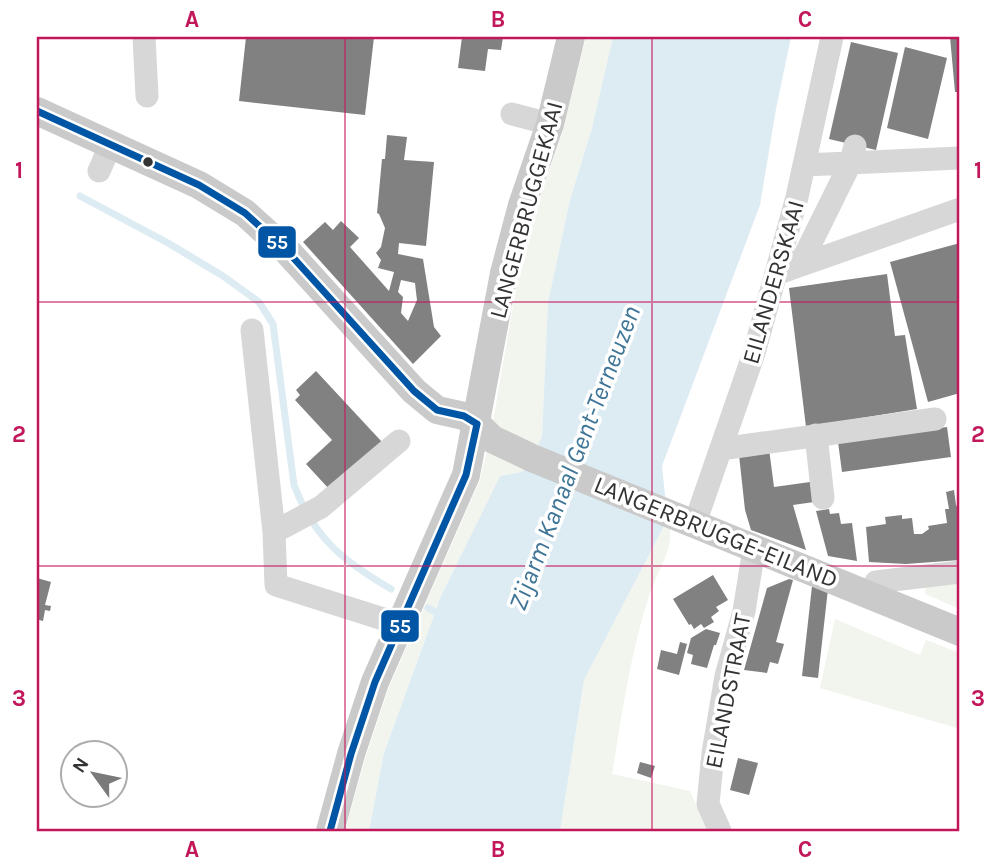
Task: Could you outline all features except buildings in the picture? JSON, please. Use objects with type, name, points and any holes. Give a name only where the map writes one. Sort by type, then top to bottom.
[{"type":"main road","name":"LANGERBRUGGEKAAI","points":[[330,831],[351,754],[375,682],[466,475],[504,273],[522,205],[550,124],[571,37]]},
{"type":"main road","name":"LANGERBRUGGE-EILAND","points":[[37,111],[104,159],[199,185],[245,213],[288,252],[414,391],[437,410],[464,416],[492,439],[532,458],[960,632]]},
{"type":"street","points":[[144,37],[147,96]]},
{"type":"street","name":"EILANDERSKAAI","points":[[695,523],[754,353],[804,165],[832,37]]},
{"type":"street","points":[[512,114],[550,124]]},
{"type":"street","points":[[800,265],[853,155]]},
{"type":"street","points":[[804,165],[853,155],[960,158]]},
{"type":"street","points":[[776,274],[960,209]]},
{"type":"street","points":[[251,330],[283,528],[276,584],[399,624]]},
{"type":"street","points":[[721,449],[935,419]]},
{"type":"street","points":[[816,435],[823,498]]},
{"type":"street","points":[[283,528],[321,507],[399,441]]},
{"type":"street","name":"EILANDSTRAAT","points":[[720,831],[708,804],[713,753],[726,677],[744,611],[754,549]]},
{"type":"street","points":[[872,595],[876,582],[960,572]]},
{"type":"shaded area","points":[[586,37],[613,37],[592,128],[570,200],[548,302],[542,436],[529,466],[521,472],[500,476],[441,596],[384,753],[369,831],[345,831],[389,687],[480,480],[491,433],[518,277],[536,209],[562,134]]},
{"type":"shaded area","points":[[669,525],[667,552],[649,596],[637,640],[612,774],[690,791],[708,831],[560,831],[584,680],[664,526]]},
{"type":"shaded area","points":[[960,581],[960,609],[925,594],[926,585]]},
{"type":"shaded area","points":[[835,619],[920,655],[926,640],[960,653],[960,729],[820,688]]},
{"type":"water","name":"Zijarm Kanaal Gent-Terneuzen","points":[[613,37],[791,37],[760,205],[662,466],[666,504],[664,526],[584,680],[560,831],[369,831],[384,753],[441,596],[500,476],[521,472],[529,467],[542,436],[548,302],[570,200],[592,128]]},
{"type":"waterway","points":[[80,196],[168,243],[223,276],[259,302],[273,324],[294,485],[302,504],[321,534],[344,558],[391,589]]},
{"type":"waterway","points":[[428,608],[443,616]]},
{"type":"transit line","name":"55","points":[[37,111],[199,185],[245,213],[288,252],[414,391],[437,410],[464,416],[477,424]]},
{"type":"transit line","name":"55","points":[[330,831],[351,754],[375,682],[466,475],[477,424]]}]
